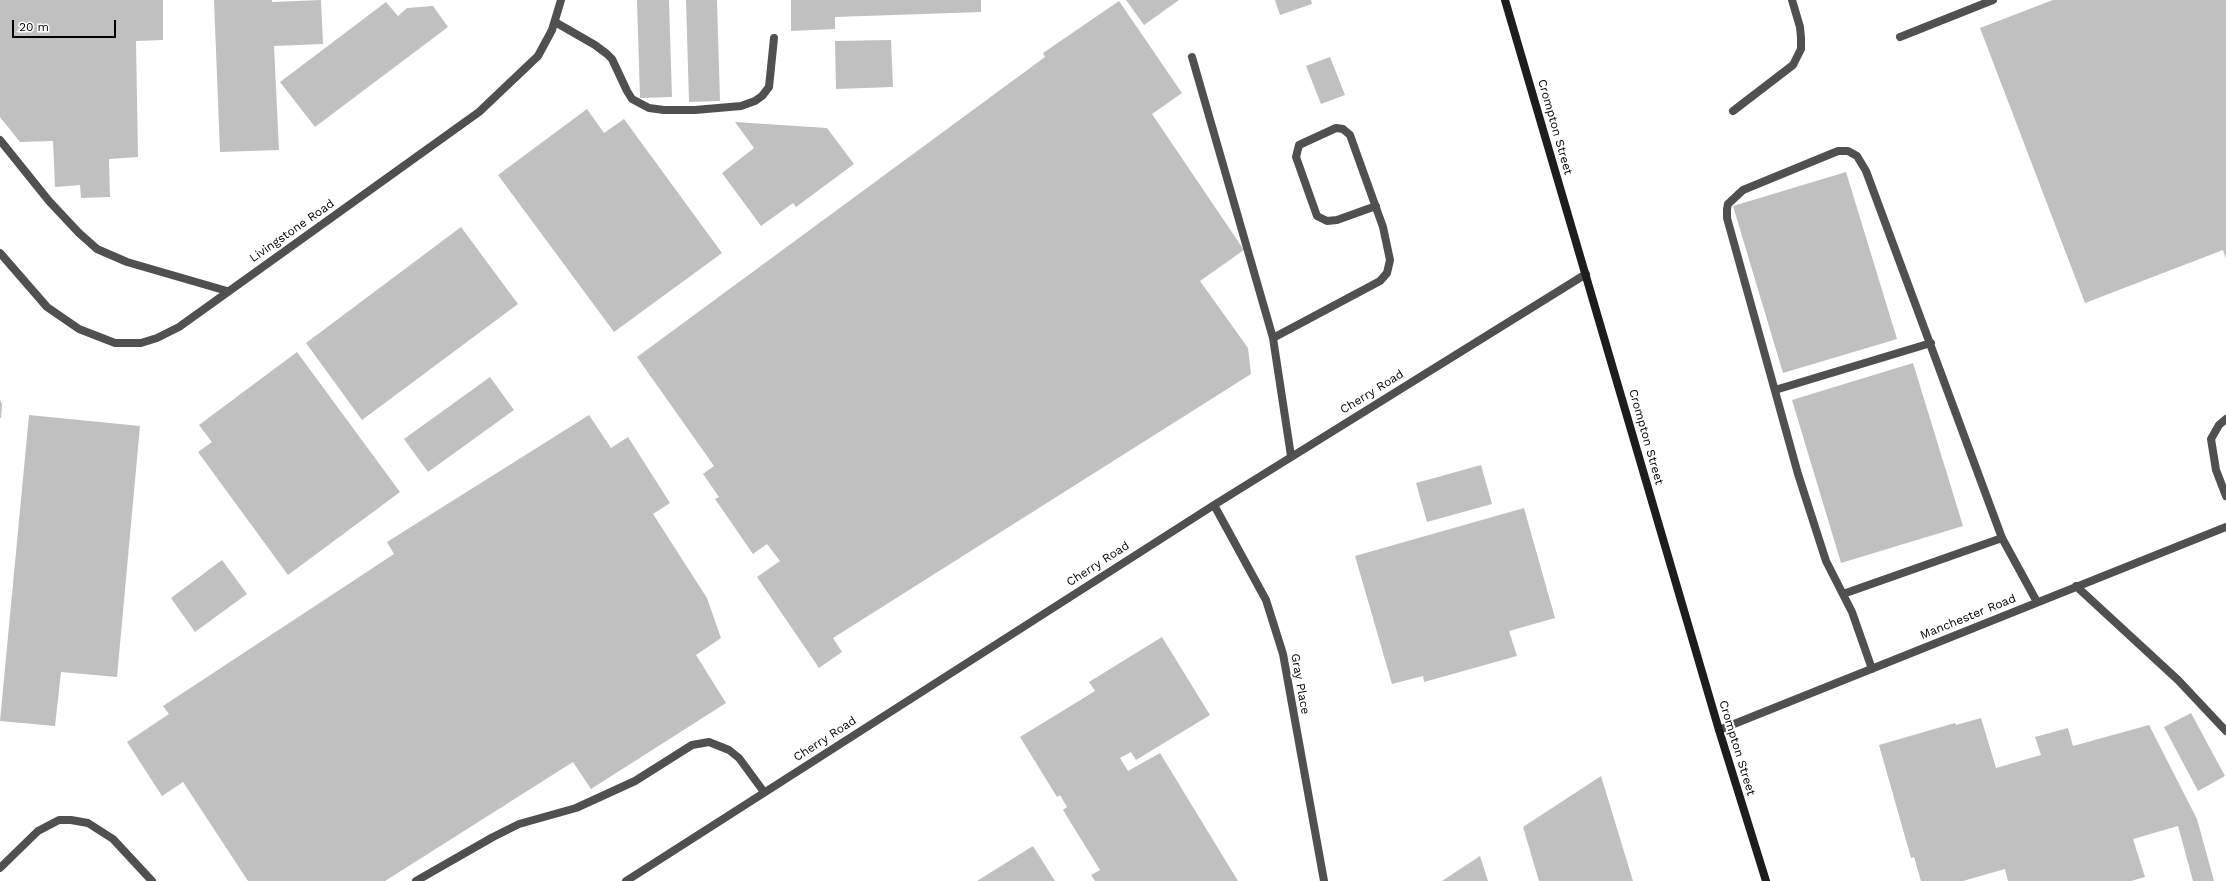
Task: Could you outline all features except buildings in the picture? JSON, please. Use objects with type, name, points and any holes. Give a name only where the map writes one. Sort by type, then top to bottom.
[{"type":"street","name":"Livingstone Road","points":[[0,253],[47,307],[79,329],[115,344],[141,343],[157,338],[179,327],[227,291],[479,112],[538,56],[555,22],[561,0]]},
{"type":"street","name":"Crompton Street","points":[[1505,0],[1719,730],[1766,881]]},
{"type":"street","points":[[1733,111],[1793,65],[1801,49],[1801,38],[1800,27],[1792,0]]},
{"type":"street","points":[[1900,37],[1993,0]]},
{"type":"street","points":[[555,22],[595,44],[612,59],[632,99],[649,108],[664,110],[695,110],[741,106],[755,102],[769,87],[774,38]]},
{"type":"street","points":[[1192,57],[1273,338],[1291,456]]},
{"type":"street","points":[[1273,338],[1380,281],[1387,272],[1390,260],[1383,227],[1376,206],[1350,135],[1343,129],[1336,128],[1299,146],[1296,157],[1317,216],[1327,221],[1337,220],[1376,206]]},
{"type":"street","points":[[0,140],[49,201],[79,233],[97,249],[127,262],[227,291]]},
{"type":"street","points":[[1872,669],[1852,612],[1826,561],[1775,390],[1727,218],[1728,204],[1743,190],[1838,151],[1848,151],[1857,156],[1866,171],[1931,342],[2002,538],[2037,602]]},
{"type":"street","name":"Cherry Road","points":[[627,881],[1291,456],[1586,274]]},
{"type":"street","points":[[1775,390],[1931,342]]},
{"type":"street","points":[[2226,419],[2219,425],[2211,439],[2216,470],[2226,496]]},
{"type":"street","name":"Gray Place","points":[[1214,505],[1266,600],[1283,654],[1324,881]]},
{"type":"street","name":"Manchester Road","points":[[1719,730],[2226,527]]},
{"type":"street","points":[[1843,594],[2002,538]]},
{"type":"street","points":[[2076,586],[2178,680],[2226,731]]},
{"type":"street","points":[[416,881],[493,836],[519,824],[576,808],[635,781],[692,745],[709,742],[729,750],[739,758],[764,792]]},
{"type":"street","points":[[0,868],[38,831],[59,820],[71,820],[88,823],[113,839],[152,881]]}]
